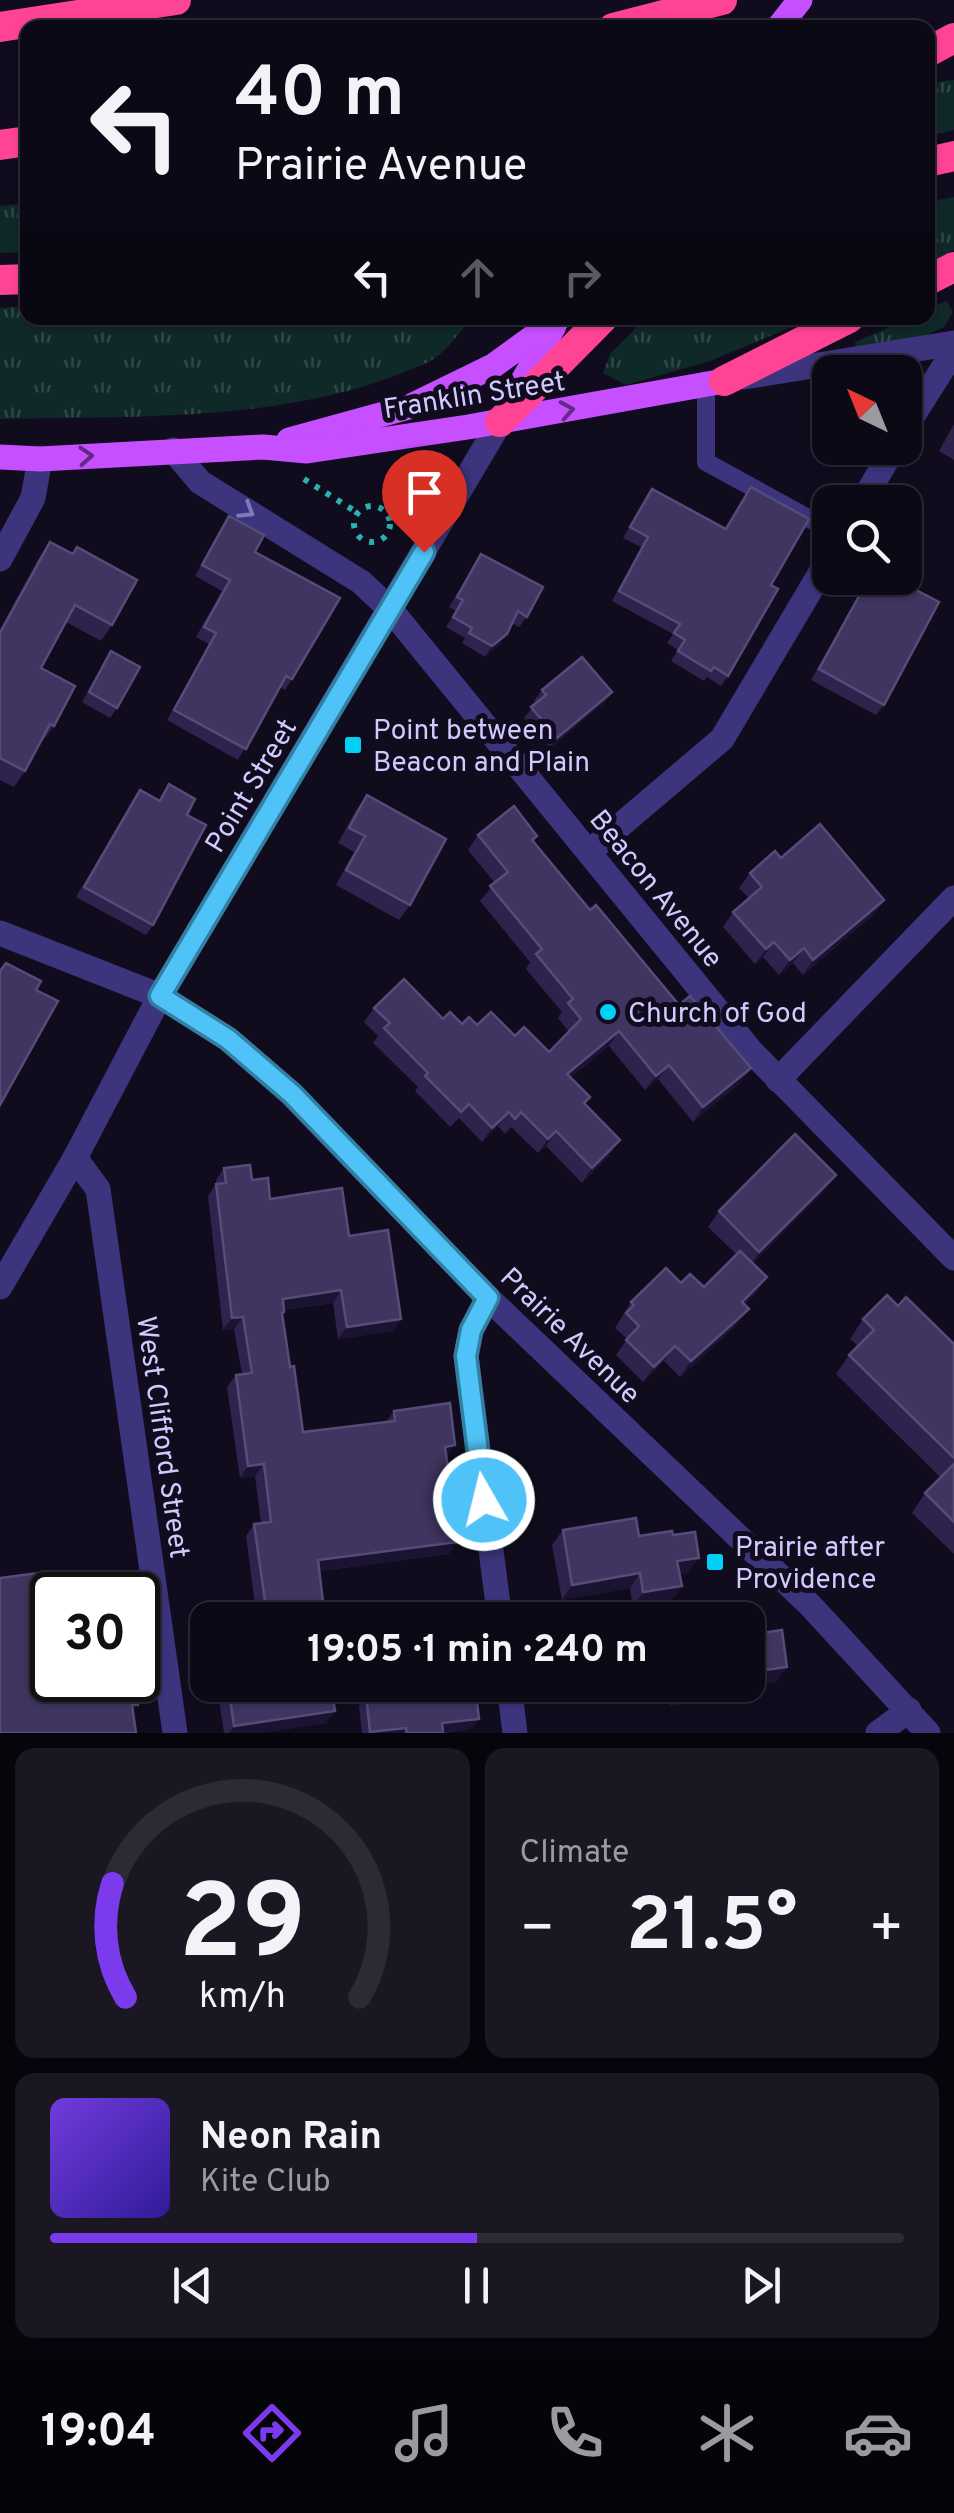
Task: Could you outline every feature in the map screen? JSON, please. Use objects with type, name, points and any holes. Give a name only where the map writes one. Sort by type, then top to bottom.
[{"type":"highway","points":[[41,20],[176,0]]},
{"type":"highway","points":[[644,20],[722,0]]},
{"type":"highway","points":[[500,422],[595,325]]},
{"type":"highway","points":[[715,383],[835,325]]},
{"type":"main road","points":[[784,20],[800,0]]},
{"type":"main road","points":[[263,447],[408,407],[493,366],[550,325]]},
{"type":"main road","name":"Point Street","points":[[500,422],[556,325]]},
{"type":"main road","name":"Franklin Street","points":[[0,458],[263,447],[307,451],[500,422],[715,383]]},
{"type":"street","name":"Franklin Street","points":[[715,383],[954,347]]},
{"type":"street","points":[[922,400],[954,347]]},
{"type":"street","name":"Point Street","points":[[0,1287],[160,996],[500,422]]},
{"type":"street","name":"Beacon Avenue","points":[[172,450],[200,482],[361,582],[390,610],[778,1080],[954,1258]]},
{"type":"street","points":[[0,559],[33,498],[40,459]]},
{"type":"street","points":[[589,852],[722,739],[812,588]]},
{"type":"street","points":[[778,1080],[954,898]]},
{"type":"street","name":"Prairie Avenue","points":[[0,932],[160,996],[228,1039],[292,1094],[488,1298],[810,1605],[928,1733]]},
{"type":"street","name":"West Clifford Street","points":[[74,1158],[98,1189],[175,1733]]},
{"type":"street","points":[[488,1298],[471,1330],[466,1356],[498,1602]]},
{"type":"street","points":[[510,1702],[515,1733]]},
{"type":"street","points":[[878,1733],[909,1710]]},
{"type":"lane","points":[[715,383],[706,462],[812,520]]},
{"type":"path","points":[[358,513],[354,530],[361,540],[373,543],[388,533],[388,513],[452,454]]},
{"type":"path","points":[[301,476],[358,513]]},
{"type":"path","points":[[358,513],[374,506],[388,513]]},
{"type":"green space","points":[[954,80],[954,130],[935,134],[935,82]]},
{"type":"green space","points":[[954,197],[954,250],[935,260],[935,201]]},
{"type":"green space","points":[[20,204],[20,252],[0,253],[0,206]]},
{"type":"green space","points":[[947,301],[953,312],[944,327],[917,339],[856,349],[855,342],[895,325],[935,325],[935,306]]},
{"type":"green space","points":[[20,307],[20,325],[466,325],[428,362],[355,389],[306,400],[204,413],[0,419],[0,308]]},
{"type":"green space","points":[[639,325],[796,325],[710,361],[626,385],[603,373],[610,354]]},
{"type":"building","points":[[751,487],[809,519],[771,585],[778,589],[728,676],[714,667],[711,671],[678,651],[685,640],[674,633],[680,624],[619,591],[648,537],[630,527],[652,489],[726,529]]},
{"type":"building","points":[[229,516],[264,535],[255,552],[340,598],[292,679],[286,676],[246,749],[174,710],[216,633],[204,627],[230,580],[202,565]]},
{"type":"building","points":[[50,542],[73,554],[77,547],[137,580],[112,625],[75,605],[41,668],[75,686],[25,771],[0,758],[0,633]]},
{"type":"building","points":[[481,554],[543,587],[527,617],[518,611],[507,634],[492,646],[469,633],[472,628],[453,617],[463,600],[457,597]]},
{"type":"building","points":[[922,593],[939,602],[884,705],[819,669],[860,595]]},
{"type":"building","points":[[111,651],[140,667],[117,708],[89,692]]},
{"type":"building","points":[[582,657],[612,692],[557,738],[531,707],[546,695],[542,690]]},
{"type":"building","points":[[169,784],[195,799],[187,815],[206,825],[153,925],[84,887],[140,790],[160,801]]},
{"type":"building","points":[[367,795],[446,839],[410,905],[346,870],[365,836],[349,828]]},
{"type":"building","points":[[514,806],[537,836],[532,840],[590,910],[596,905],[679,1005],[690,996],[751,1068],[703,1107],[669,1065],[656,1076],[619,1031],[567,1074],[590,1097],[584,1103],[620,1140],[592,1168],[556,1131],[548,1139],[521,1112],[515,1119],[509,1112],[492,1128],[469,1104],[461,1112],[384,1028],[390,1023],[374,1008],[404,979],[443,1019],[450,1012],[462,1024],[469,1017],[477,1025],[491,1012],[515,1036],[524,1027],[549,1052],[581,1019],[568,1003],[573,999],[536,954],[542,949],[490,886],[508,872],[478,835]]},
{"type":"building","points":[[820,824],[884,900],[813,960],[804,948],[790,960],[774,942],[766,949],[733,912],[762,887],[750,873],[775,851],[781,858]]},
{"type":"building","points":[[6,963],[41,981],[36,990],[58,1001],[0,1105],[0,971]]},
{"type":"building","points":[[795,1134],[836,1175],[759,1252],[719,1211]]},
{"type":"building","points":[[250,1165],[252,1180],[268,1178],[270,1199],[342,1188],[349,1236],[388,1230],[401,1319],[347,1327],[341,1290],[283,1299],[290,1367],[294,1366],[303,1432],[395,1421],[394,1411],[450,1403],[455,1445],[445,1447],[458,1542],[318,1560],[323,1602],[265,1602],[254,1524],[271,1522],[264,1464],[248,1466],[236,1375],[252,1373],[243,1317],[232,1318],[216,1184],[226,1183],[224,1168]]},
{"type":"building","points":[[740,1251],[767,1277],[742,1302],[749,1309],[691,1361],[675,1346],[654,1367],[626,1340],[639,1326],[626,1313],[634,1305],[631,1302],[666,1268],[681,1283],[690,1274],[704,1287]]},
{"type":"building","points":[[887,1295],[898,1306],[906,1297],[954,1344],[954,1458],[849,1355],[874,1330],[863,1319]]},
{"type":"building","points":[[954,1464],[954,1522],[925,1493]]},
{"type":"building","points":[[636,1518],[639,1536],[695,1532],[699,1558],[677,1561],[682,1586],[643,1592],[640,1573],[572,1585],[563,1530]]},
{"type":"building","points":[[30,1574],[30,1702],[138,1702],[132,1705],[136,1733],[0,1733],[0,1578]]},
{"type":"building","points":[[782,1630],[787,1667],[765,1670],[765,1632]]},
{"type":"building","points":[[230,1702],[334,1702],[335,1711],[234,1726]]},
{"type":"building","points":[[367,1702],[477,1702],[479,1719],[442,1723],[443,1733],[407,1733],[406,1728],[370,1732]]},
{"type":"place","name":"Point between Beacon and Plain","points":[[353,745]]},
{"type":"place","name":"Church of God","points":[[608,1012]]},
{"type":"place","name":"Prairie after Providence","points":[[715,1562]]},
{"type":"route","points":[[424,552],[160,996],[228,1039],[292,1094],[488,1298],[471,1330],[466,1356],[484,1500]]}]
